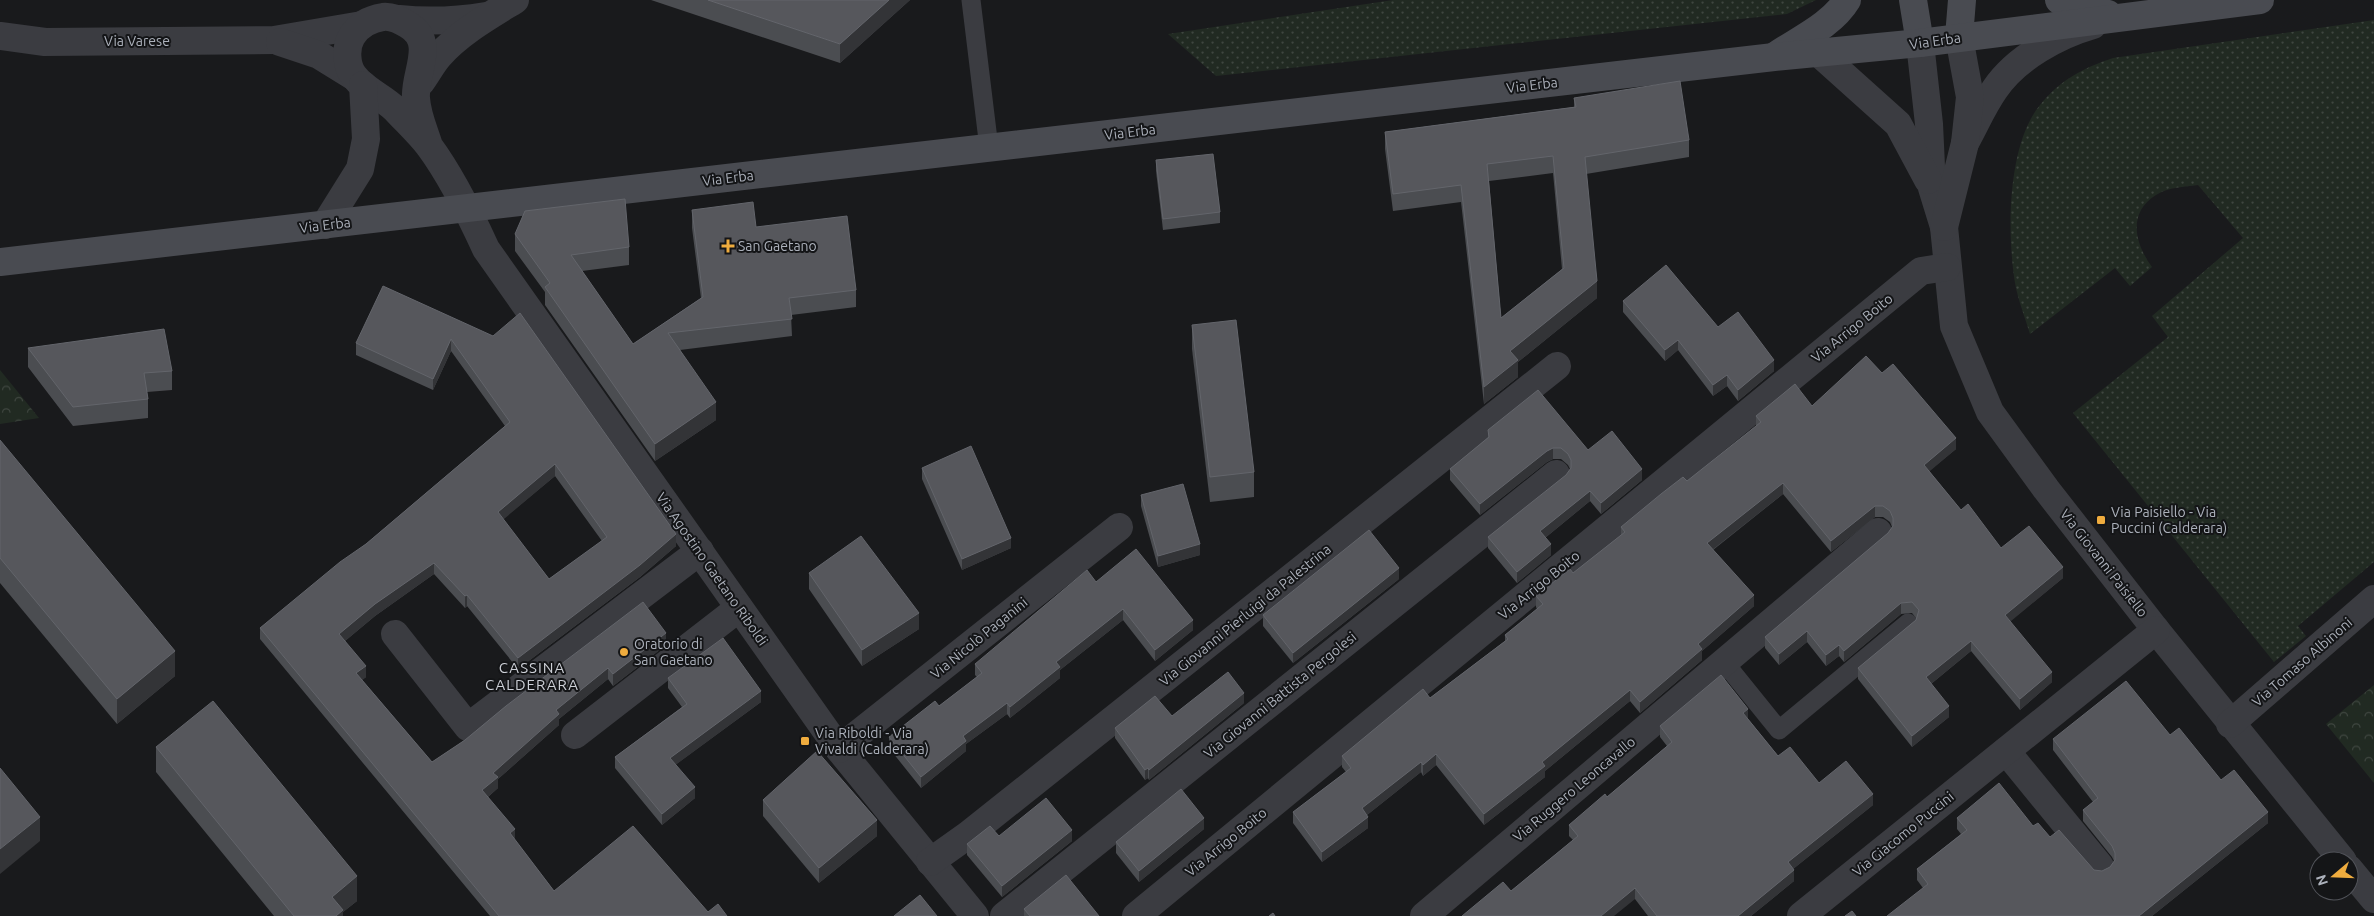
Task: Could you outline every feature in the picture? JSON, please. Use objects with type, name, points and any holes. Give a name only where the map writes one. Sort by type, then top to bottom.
[{"type":"main road","points":[[1774,57],[1828,20],[1847,0]]},
{"type":"main road","points":[[1913,0],[1920,43]]},
{"type":"main road","points":[[1959,37],[1962,0]]},
{"type":"main road","points":[[2059,0],[2119,17]]},
{"type":"main road","name":"Via Erba","points":[[0,262],[1774,57],[1920,43],[2260,0]]},
{"type":"street","points":[[417,87],[439,56],[490,15],[515,0]]},
{"type":"street","name":"Via Varese","points":[[0,36],[45,42],[274,40],[362,25],[373,19],[386,16],[399,19],[454,21],[490,15]]},
{"type":"street","points":[[1965,143],[1995,88],[2023,60],[2073,31],[2119,17]]},
{"type":"street","points":[[399,19],[412,27],[420,37],[424,50],[417,87],[419,114],[429,146],[467,208]]},
{"type":"street","points":[[325,225],[360,169],[366,139],[358,80],[348,63],[351,37],[362,25]]},
{"type":"street","points":[[1944,226],[1965,143],[1970,97],[1959,37]]},
{"type":"street","name":"Via Varese","points":[[274,40],[319,55],[358,80],[384,99],[429,146]]},
{"type":"street","points":[[1920,43],[1929,124],[1932,188]]},
{"type":"street","points":[[1820,54],[1898,124],[1932,188],[1944,226]]},
{"type":"street","name":"Via Agostino Gaetano Riboldi","points":[[467,208],[486,249],[839,749],[976,916]]},
{"type":"street","name":"Via Giovanni Paisiello","points":[[1944,226],[1954,326],[1990,412],[2046,489],[2156,630],[2230,724],[2335,851]]},
{"type":"street","name":"Via Arrigo Boito","points":[[1136,916],[1921,271],[1947,268]]},
{"type":"street","name":"Via Giovanni Pierluigi da Palestrina","points":[[930,862],[968,835],[1557,366]]},
{"type":"street","name":"Via Giovanni Battista Pergolesi","points":[[1004,916],[1556,474]]},
{"type":"street","name":"Via Nicolò Paganini","points":[[839,749],[1119,527]]},
{"type":"street","name":"Via Ruggero Leoncavallo","points":[[1424,916],[1878,532]]},
{"type":"street","points":[[395,634],[468,726],[700,551]]},
{"type":"street","name":"Via Tomaso Albinoni","points":[[2230,724],[2374,599]]},
{"type":"street","points":[[574,735],[739,608]]},
{"type":"street","name":"Via Giacomo Puccini","points":[[1801,916],[2156,630]]},
{"type":"street","points":[[2006,752],[2100,866]]},
{"type":"street","points":[[2359,880],[2374,899]]},
{"type":"lane","points":[[970,0],[989,148]]},
{"type":"lane","points":[[1724,662],[1779,730],[1908,623]]},
{"type":"green space","points":[[1393,0],[1816,0],[1787,14],[1216,76],[1168,34]]},
{"type":"green space","points":[[2374,20],[2374,562],[2298,626],[2306,636],[2274,662],[2073,413],[2168,337],[2152,316],[2243,238],[2198,185],[2161,192],[2147,202],[2138,220],[2138,239],[2141,249],[2152,267],[2130,286],[2115,268],[2030,334],[2016,289],[2012,263],[2011,216],[2015,166],[2029,122],[2040,105],[2064,82],[2092,66],[2113,58]]},
{"type":"green space","points":[[0,370],[39,418],[0,424]]},
{"type":"green space","points":[[2374,685],[2374,783],[2326,724]]},
{"type":"building","points":[[708,0],[889,0],[840,44]]},
{"type":"building","points":[[1680,81],[1689,140],[1585,157],[1597,281],[1510,351],[1518,360],[1484,387],[1461,185],[1393,194],[1385,132],[1576,107],[1574,98]],"holes":[[[1553,156],[1564,268],[1501,318],[1487,164]]]},
{"type":"building","points":[[1213,154],[1220,212],[1163,219],[1156,160]]},
{"type":"building","points":[[625,199],[629,247],[571,255],[633,344],[703,297],[692,210],[753,202],[756,227],[847,216],[856,290],[789,298],[792,319],[668,333],[716,402],[655,444],[545,287],[550,283],[515,234],[525,211]]},
{"type":"building","points":[[1666,265],[1718,327],[1738,312],[1774,360],[1738,390],[1727,375],[1713,385],[1678,340],[1665,350],[1623,301]]},
{"type":"building","points":[[383,286],[493,336],[520,313],[676,534],[640,565],[518,658],[467,595],[465,596],[434,563],[375,604],[339,634],[366,666],[356,673],[432,762],[465,740],[506,706],[643,602],[666,633],[613,674],[608,668],[556,710],[559,714],[493,773],[498,777],[482,790],[515,829],[510,833],[554,891],[633,826],[708,912],[718,904],[727,916],[499,916],[260,628],[340,562],[366,544],[510,422],[451,339],[433,379],[356,343]],"holes":[[[555,464],[607,537],[549,579],[498,512]]]},
{"type":"building","points":[[1236,320],[1254,472],[1210,477],[1192,325]]},
{"type":"building","points":[[164,329],[172,371],[144,373],[148,399],[73,407],[28,348]]},
{"type":"building","points":[[1866,356],[1882,373],[1893,364],[1956,438],[1924,465],[1961,510],[1968,504],[2001,548],[2029,526],[2063,567],[2005,615],[2052,672],[2020,699],[1971,641],[1926,677],[1949,706],[1912,736],[1858,668],[1916,620],[1919,610],[1912,602],[1901,603],[1844,651],[1839,645],[1826,655],[1807,631],[1779,654],[1765,637],[1888,533],[1893,526],[1893,518],[1890,511],[1883,506],[1875,506],[1831,541],[1783,483],[1707,543],[1754,595],[1698,644],[1702,649],[1640,702],[1630,690],[1542,762],[1545,766],[1484,814],[1436,754],[1423,765],[1421,762],[1362,808],[1368,817],[1322,852],[1293,812],[1351,768],[1342,756],[1423,689],[1430,698],[1508,639],[1505,635],[1543,604],[1536,596],[1570,569],[1573,573],[1625,532],[1621,527],[1661,494],[1683,477],[1687,481],[1761,422],[1756,416],[1795,384],[1812,406]]},
{"type":"building","points":[[1538,390],[1588,450],[1612,431],[1642,469],[1601,503],[1590,491],[1540,531],[1551,544],[1517,572],[1488,537],[1566,475],[1571,468],[1571,460],[1568,454],[1561,448],[1553,448],[1547,451],[1480,504],[1450,469],[1489,437],[1488,430]]},
{"type":"building","points":[[0,440],[175,651],[117,699],[0,558]]},
{"type":"building","points":[[971,446],[1011,538],[962,559],[922,468]]},
{"type":"building","points":[[1183,484],[1200,544],[1158,556],[1141,495]]},
{"type":"building","points":[[1369,530],[1399,568],[1293,653],[1263,615]]},
{"type":"building","points":[[861,536],[919,613],[862,650],[809,573]]},
{"type":"building","points":[[1136,549],[1193,620],[1155,650],[1123,609],[1056,662],[1060,667],[1010,707],[1007,703],[963,736],[966,741],[921,777],[889,737],[935,701],[939,706],[982,673],[975,664],[1087,570],[1096,582]]},
{"type":"building","points":[[723,638],[761,691],[670,758],[695,787],[662,814],[615,757],[687,704],[668,678]]},
{"type":"building","points":[[1228,672],[1244,693],[1149,770],[1148,768],[1145,770],[1115,728],[1155,696],[1172,716]]},
{"type":"building","points":[[1721,675],[1748,709],[1743,713],[1778,756],[1790,747],[1819,783],[1846,761],[1873,794],[1788,862],[1794,870],[1738,916],[1657,916],[1635,888],[1601,916],[1462,916],[1503,882],[1511,891],[1578,836],[1569,825],[1605,794],[1607,797],[1672,742],[1660,726]]},
{"type":"building","points":[[2126,681],[2170,735],[2179,728],[2221,780],[2234,770],[2268,812],[2139,916],[1887,916],[1928,884],[1917,869],[1967,830],[1957,818],[1999,783],[2033,826],[2038,823],[2050,837],[2059,830],[2094,870],[2102,871],[2110,867],[2115,860],[2112,846],[2083,810],[2098,798],[2053,739]]},
{"type":"building","points":[[213,701],[357,876],[332,897],[343,910],[336,916],[294,916],[156,747]]},
{"type":"building","points":[[817,751],[877,820],[819,868],[763,800]]},
{"type":"building","points":[[0,768],[40,817],[0,849]]},
{"type":"building","points":[[1181,789],[1204,818],[1139,871],[1116,842]]},
{"type":"building","points":[[1046,798],[1072,830],[1002,886],[967,844],[990,826],[999,836]]},
{"type":"building","points":[[1066,875],[1099,916],[1030,916],[1024,909]]},
{"type":"building","points":[[920,895],[937,916],[894,916]]},
{"type":"building","points":[[1852,911],[1856,916],[1845,916]]},
{"type":"place","name":"San Gaetano","points":[[728,246]]},
{"type":"place","name":"Via Paisiello - Via Puccini (Calderara)","points":[[2101,520]]},
{"type":"place","name":"Oratorio di San Gaetano","points":[[624,652]]},
{"type":"place","name":"Via Riboldi - Via Vivaldi (Calderara)","points":[[805,741]]},
{"type":"district","name":"CASSINA CALDERARA","points":[[532,676]]}]
